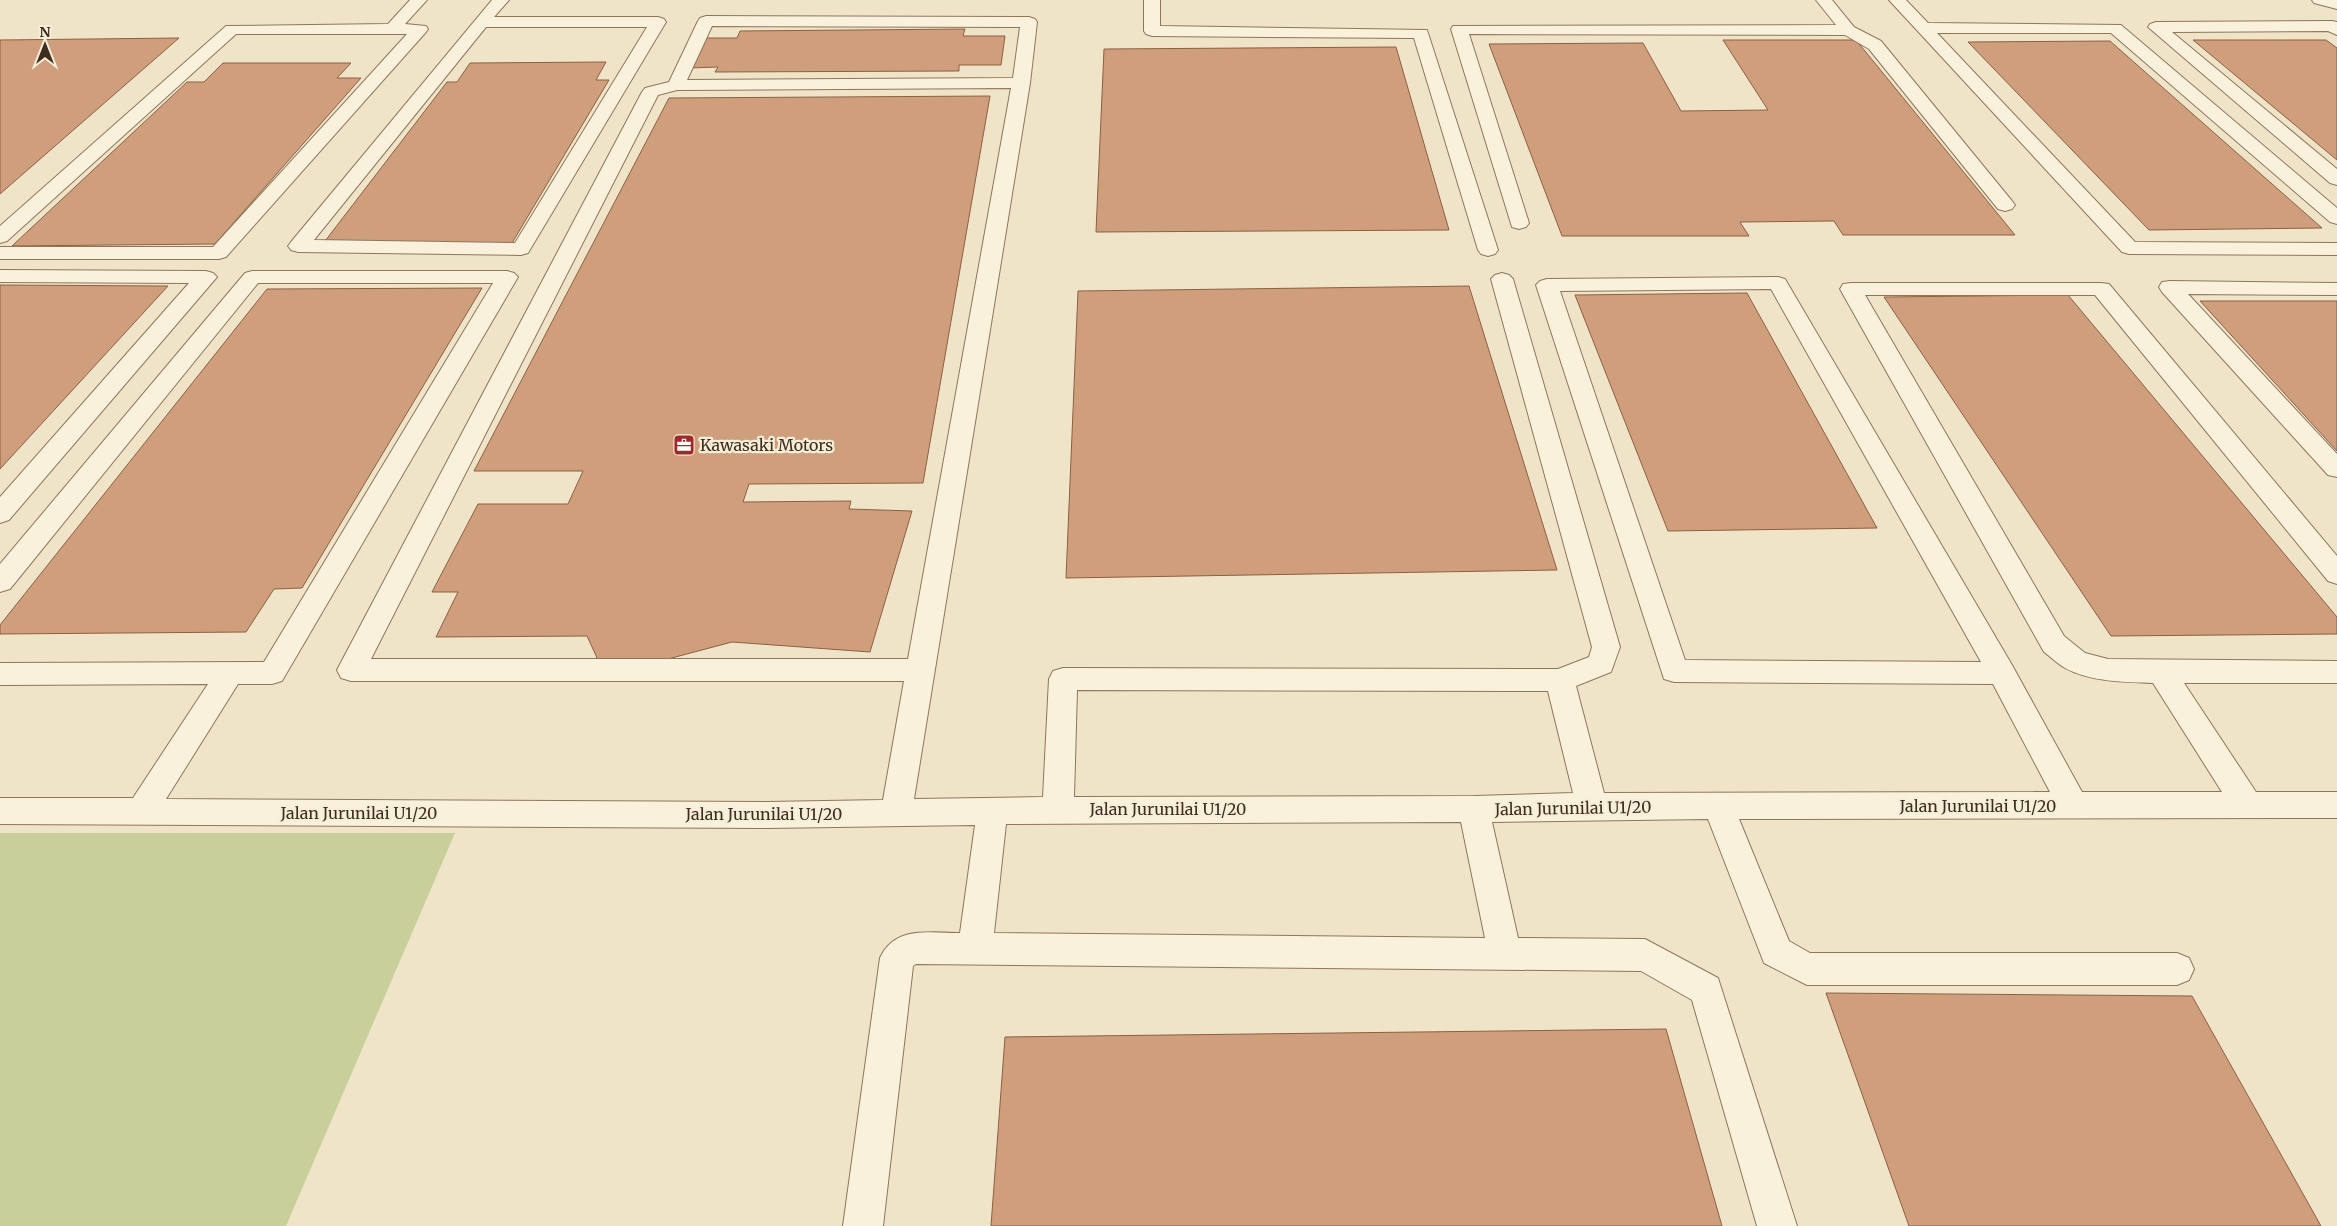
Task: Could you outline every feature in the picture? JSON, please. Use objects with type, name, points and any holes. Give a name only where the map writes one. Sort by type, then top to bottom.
[{"type":"street","points":[[392,29],[419,0]]},
{"type":"street","points":[[481,22],[658,22],[521,249],[298,246],[481,22],[501,0]]},
{"type":"street","points":[[1152,0],[1152,31],[1420,33],[1488,250]]},
{"type":"street","points":[[1824,0],[1848,30],[1875,45],[2005,205]]},
{"type":"street","points":[[1897,0],[2129,248],[2337,249]]},
{"type":"street","points":[[2320,0],[2337,4]]},
{"type":"street","points":[[676,84],[706,22],[1029,22],[896,812]]},
{"type":"street","points":[[2337,30],[2332,26],[2156,27],[2337,179]]},
{"type":"street","points":[[1922,28],[2114,28],[2337,218]]},
{"type":"street","points":[[0,236],[232,29],[420,29],[219,253],[0,253]]},
{"type":"street","points":[[1519,222],[1459,29],[1848,30]]},
{"type":"street","points":[[921,670],[351,670],[651,92],[676,84],[1020,83]]},
{"type":"street","points":[[0,276],[206,277],[0,514]]},
{"type":"street","points":[[0,582],[252,277],[507,277],[272,673],[229,675],[0,674]]},
{"type":"street","points":[[1058,810],[1063,680],[1560,680],[1601,664],[1606,647],[1502,278]]},
{"type":"street","points":[[2002,673],[1674,671],[1547,285],[1778,284],[2002,673],[2073,805]]},
{"type":"street","points":[[2337,289],[2170,287],[2337,469]]},
{"type":"street","points":[[2337,574],[2101,289],[1851,289],[2054,644],[2076,661],[2108,670],[2161,672],[2337,672]]},
{"type":"street","points":[[2161,672],[2247,805]]},
{"type":"street","points":[[141,812],[229,675]]},
{"type":"street","points":[[1560,680],[1592,806]]},
{"type":"street","name":"Jalan Jurunilai U1/20","points":[[0,811],[757,815],[1058,810],[1474,809],[1592,806],[2337,805]]},
{"type":"street","points":[[1719,807],[1776,952],[1807,969],[2178,969]]},
{"type":"street","points":[[1474,809],[1505,954]]},
{"type":"street","points":[[975,949],[992,811]]},
{"type":"street","points":[[863,1226],[897,958],[910,948],[1645,955],[1706,990],[1777,1226]]},
{"type":"green space","points":[[0,833],[455,833],[286,1226],[0,1226]]},
{"type":"building","points":[[965,29],[963,36],[1005,36],[1001,65],[959,65],[959,71],[715,72],[718,67],[689,68],[704,38],[737,38],[740,31]]},
{"type":"building","points":[[179,38],[0,194],[0,40]]},
{"type":"building","points":[[1723,40],[1856,40],[2015,235],[1843,235],[1834,221],[1740,222],[1749,236],[1562,236],[1489,44],[1643,43],[1681,111],[1768,110]]},
{"type":"building","points":[[2193,40],[2326,40],[2337,48],[2337,160]]},
{"type":"building","points":[[2110,41],[2322,228],[2149,230],[1968,42]]},
{"type":"building","points":[[1396,47],[1449,230],[1096,232],[1104,49]]},
{"type":"building","points":[[606,62],[596,80],[609,80],[512,243],[322,245],[447,82],[457,82],[470,63]]},
{"type":"building","points":[[223,63],[351,63],[337,78],[361,78],[215,244],[12,246],[187,82],[204,82]]},
{"type":"building","points":[[990,96],[923,483],[749,484],[743,502],[851,501],[849,509],[912,511],[870,652],[732,642],[634,668],[598,660],[587,636],[436,637],[458,592],[432,592],[478,504],[568,504],[583,471],[474,471],[669,98]]},
{"type":"building","points":[[0,285],[168,286],[0,469]]},
{"type":"building","points":[[1469,286],[1557,570],[1066,578],[1078,291]]},
{"type":"building","points":[[482,288],[302,588],[274,589],[246,632],[0,634],[0,625],[267,289]]},
{"type":"building","points":[[1747,293],[1877,528],[1668,531],[1575,295]]},
{"type":"building","points":[[2068,295],[2337,617],[2337,634],[2111,636],[1884,297]]},
{"type":"building","points":[[2200,301],[2337,301],[2337,451]]},
{"type":"building","points":[[1826,993],[2192,996],[2321,1226],[1909,1226]]},
{"type":"building","points":[[1666,1029],[1722,1226],[991,1226],[1005,1037]]},
{"type":"place","name":"Kawasaki Motors","points":[[684,445]]}]
